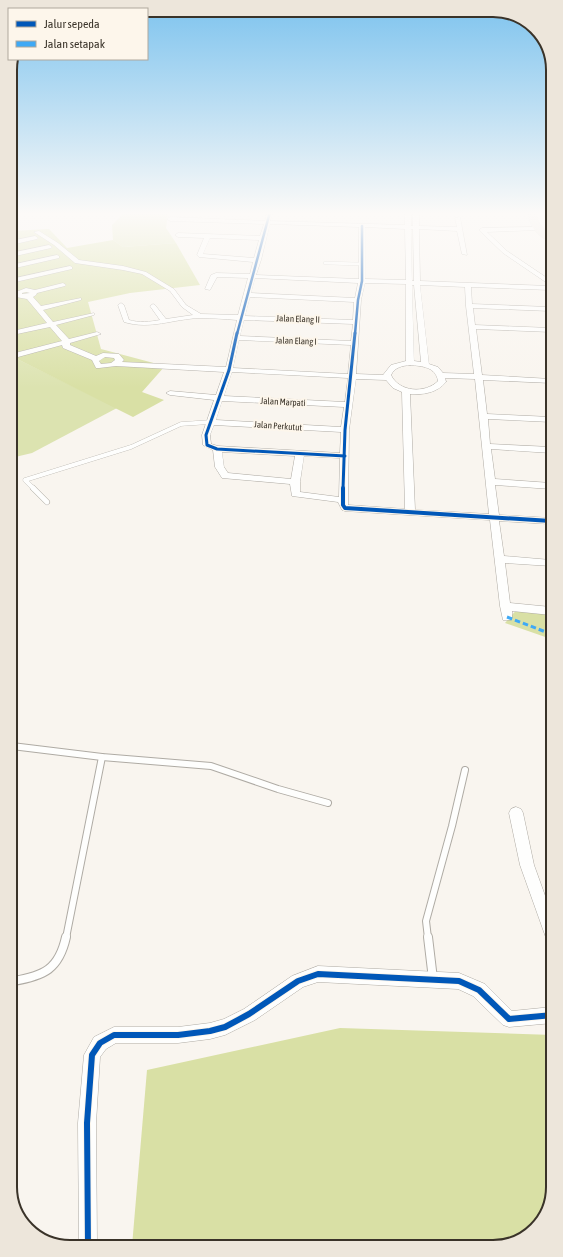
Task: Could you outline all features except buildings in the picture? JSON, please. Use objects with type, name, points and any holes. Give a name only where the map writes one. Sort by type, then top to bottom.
[{"type":"street","points":[[17,278],[56,271]]},
{"type":"street","points":[[133,271],[149,275],[172,290],[184,306],[199,316]]},
{"type":"street","points":[[255,271],[241,317],[229,367],[206,440],[207,445],[217,449],[345,456]]},
{"type":"street","points":[[361,271],[362,281],[358,300],[355,343],[345,430],[343,505],[349,509],[546,521]]},
{"type":"street","points":[[408,271],[410,363]]},
{"type":"street","points":[[417,271],[425,365]]},
{"type":"street","points":[[532,271],[546,280]]},
{"type":"street","points":[[208,289],[214,275],[546,288]]},
{"type":"street","points":[[17,284],[23,290],[29,290],[38,308],[67,342],[66,346],[100,357],[113,355],[118,361]]},
{"type":"street","points":[[32,294],[62,285]]},
{"type":"street","points":[[468,286],[469,306],[506,612],[546,611]]},
{"type":"street","points":[[248,295],[358,300]]},
{"type":"street","points":[[38,308],[79,299]]},
{"type":"street","name":"Jalan Elang II","points":[[121,305],[126,321],[140,324],[165,322],[199,316],[356,322]]},
{"type":"street","points":[[153,306],[165,322]]},
{"type":"street","points":[[469,306],[546,309]]},
{"type":"street","points":[[20,332],[92,314]]},
{"type":"street","points":[[472,327],[546,330]]},
{"type":"street","points":[[18,355],[98,334]]},
{"type":"street","name":"Jalan Elang I","points":[[236,338],[355,343]]},
{"type":"street","points":[[100,357],[97,364],[102,367],[118,361],[388,375],[399,365],[410,363],[425,365],[435,369],[442,378],[546,387]]},
{"type":"street","points":[[388,375],[394,386],[419,392],[432,390],[442,378]]},
{"type":"street","points":[[478,380],[546,381]]},
{"type":"street","points":[[406,390],[410,512]]},
{"type":"street","name":"Jalan Marpati","points":[[170,393],[219,398],[347,405]]},
{"type":"street","points":[[482,416],[546,420]]},
{"type":"street","name":"Jalan Perkutut","points":[[211,422],[345,430]]},
{"type":"street","points":[[486,446],[546,450]]},
{"type":"street","points":[[217,449],[221,472],[225,476],[295,482]]},
{"type":"street","points":[[300,454],[295,482],[295,492],[298,495],[342,500]]},
{"type":"street","points":[[490,482],[546,486]]},
{"type":"street","points":[[499,559],[546,563]]},
{"type":"street","points":[[516,812],[527,865],[546,918]]},
{"type":"street","points":[[88,1240],[87,1123],[92,1055],[100,1043],[114,1035],[170,1036],[205,1034],[222,1029],[259,1008],[302,978],[318,974],[459,981],[479,990],[511,1020],[546,1017]]},
{"type":"lane","points":[[47,502],[25,480],[131,447],[181,424],[211,422]]},
{"type":"lane","points":[[17,747],[102,757],[216,767],[278,789],[328,803]]},
{"type":"lane","points":[[17,981],[39,977],[51,968],[63,951],[102,757]]},
{"type":"lane","points":[[433,979],[426,921],[452,826],[465,770]]},
{"type":"green space","points":[[17,271],[192,271],[200,285],[130,293],[88,302],[101,349],[165,366],[142,392],[164,400],[133,417],[17,359]]},
{"type":"green space","points":[[17,359],[117,408],[32,453],[17,457]]},
{"type":"green space","points":[[520,606],[546,609],[546,637],[505,623]]},
{"type":"green space","points":[[340,1028],[546,1035],[546,1194],[542,1207],[533,1222],[520,1233],[503,1239],[493,1240],[133,1240],[147,1070]]},
{"type":"marked path","points":[[507,617],[546,632]]},
{"type":"cycle path","points":[[254,271],[229,370],[206,435],[207,445],[217,449],[345,456]]},
{"type":"cycle path","points":[[361,271],[362,281],[358,300],[352,376],[345,430],[343,505],[345,508],[546,521]]},
{"type":"cycle path","points":[[88,1240],[87,1123],[92,1055],[100,1043],[114,1035],[162,1036],[195,1034],[225,1027],[240,1020],[298,981],[318,974],[459,981],[479,990],[509,1019],[546,1016]]}]
